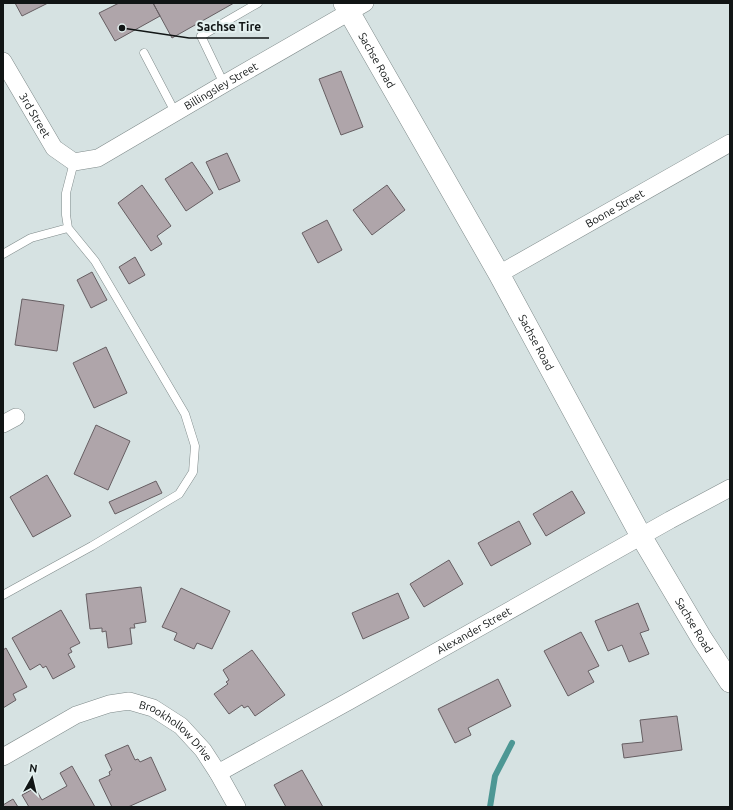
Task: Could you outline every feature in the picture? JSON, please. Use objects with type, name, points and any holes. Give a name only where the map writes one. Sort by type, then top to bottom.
[{"type":"street","name":"Billingsley Street","points":[[74,162],[98,158],[224,84],[352,6]]},
{"type":"street","name":"Sachse Road","points":[[352,6],[642,536],[702,639],[724,670]]},
{"type":"street","name":"3rd Street","points":[[5,70],[54,148],[74,162]]},
{"type":"street","name":"Boone Street","points":[[499,274],[730,143]]},
{"type":"street","name":"Alexander Street","points":[[218,773],[730,488]]},
{"type":"street","name":"Brookhollow Drive","points":[[3,756],[76,715],[109,704],[129,701],[154,708],[181,726],[203,750],[237,807]]},
{"type":"lane","points":[[224,84],[201,36],[258,3]]},
{"type":"lane","points":[[144,53],[176,112]]},
{"type":"lane","points":[[3,595],[92,546],[179,494],[193,472],[195,446],[185,414],[95,261],[68,228],[66,215],[66,193],[74,162]]},
{"type":"lane","points":[[3,254],[30,238],[68,228]]},
{"type":"building","points":[[15,3],[48,3],[22,16]]},
{"type":"building","points":[[119,3],[153,3],[160,16],[115,41],[99,13]]},
{"type":"building","points":[[153,3],[234,3],[172,38]]},
{"type":"building","points":[[341,71],[363,127],[341,135],[319,79]]},
{"type":"building","points":[[227,153],[240,181],[219,190],[206,162]]},
{"type":"building","points":[[192,162],[213,193],[186,211],[165,179]]},
{"type":"building","points":[[142,185],[171,226],[157,236],[162,244],[151,251],[118,203]]},
{"type":"building","points":[[387,185],[405,210],[372,235],[353,210]]},
{"type":"building","points":[[327,220],[342,250],[318,263],[302,233]]},
{"type":"building","points":[[135,257],[145,275],[129,284],[119,267]]},
{"type":"building","points":[[92,272],[107,300],[91,308],[77,280]]},
{"type":"building","points":[[22,299],[64,305],[57,351],[15,345]]},
{"type":"building","points":[[106,347],[127,393],[94,408],[73,363]]},
{"type":"building","points":[[96,425],[130,441],[108,490],[74,474]]},
{"type":"building","points":[[47,475],[71,516],[33,537],[10,497]]},
{"type":"building","points":[[156,481],[162,493],[115,514],[109,502]]},
{"type":"building","points":[[572,491],[585,513],[546,536],[533,514]]},
{"type":"building","points":[[519,521],[531,544],[491,566],[478,543]]},
{"type":"building","points":[[449,560],[463,584],[424,607],[410,584]]},
{"type":"building","points":[[141,587],[146,622],[134,624],[135,628],[130,628],[132,644],[108,648],[106,631],[102,632],[102,628],[90,629],[86,594]]},
{"type":"building","points":[[181,588],[230,611],[212,649],[197,643],[194,649],[174,640],[177,633],[162,627]]},
{"type":"building","points":[[398,593],[409,618],[363,639],[352,613]]},
{"type":"building","points":[[638,603],[649,630],[640,633],[649,654],[629,662],[622,645],[608,651],[595,621]]},
{"type":"building","points":[[61,610],[80,643],[70,648],[72,652],[68,654],[75,667],[53,679],[46,666],[43,668],[40,664],[30,670],[12,638]]},
{"type":"building","points":[[581,632],[599,666],[588,671],[594,682],[568,696],[544,651]]},
{"type":"building","points":[[6,648],[27,687],[13,694],[16,700],[3,708],[3,650]]},
{"type":"building","points":[[252,650],[285,695],[255,716],[248,706],[244,708],[242,705],[229,714],[214,694],[228,684],[226,682],[229,680],[223,670]]},
{"type":"building","points":[[498,679],[511,706],[468,728],[471,735],[455,743],[438,709]]},
{"type":"building","points":[[677,716],[682,750],[624,758],[622,744],[643,742],[640,720]]},
{"type":"building","points":[[128,745],[135,760],[138,759],[140,762],[151,757],[166,790],[128,807],[112,807],[99,780],[110,775],[109,772],[112,770],[105,755]]},
{"type":"building","points":[[72,766],[95,807],[29,807],[22,795],[35,788],[42,800],[67,786],[60,773]]},
{"type":"building","points":[[302,770],[323,807],[286,807],[274,785]]},
{"type":"building","points":[[13,799],[18,807],[3,807],[3,805]]},
{"type":"waterway","points":[[490,807],[495,776],[512,743]]},
{"type":"place","name":"Sachse Tire","points":[[122,28]]}]
